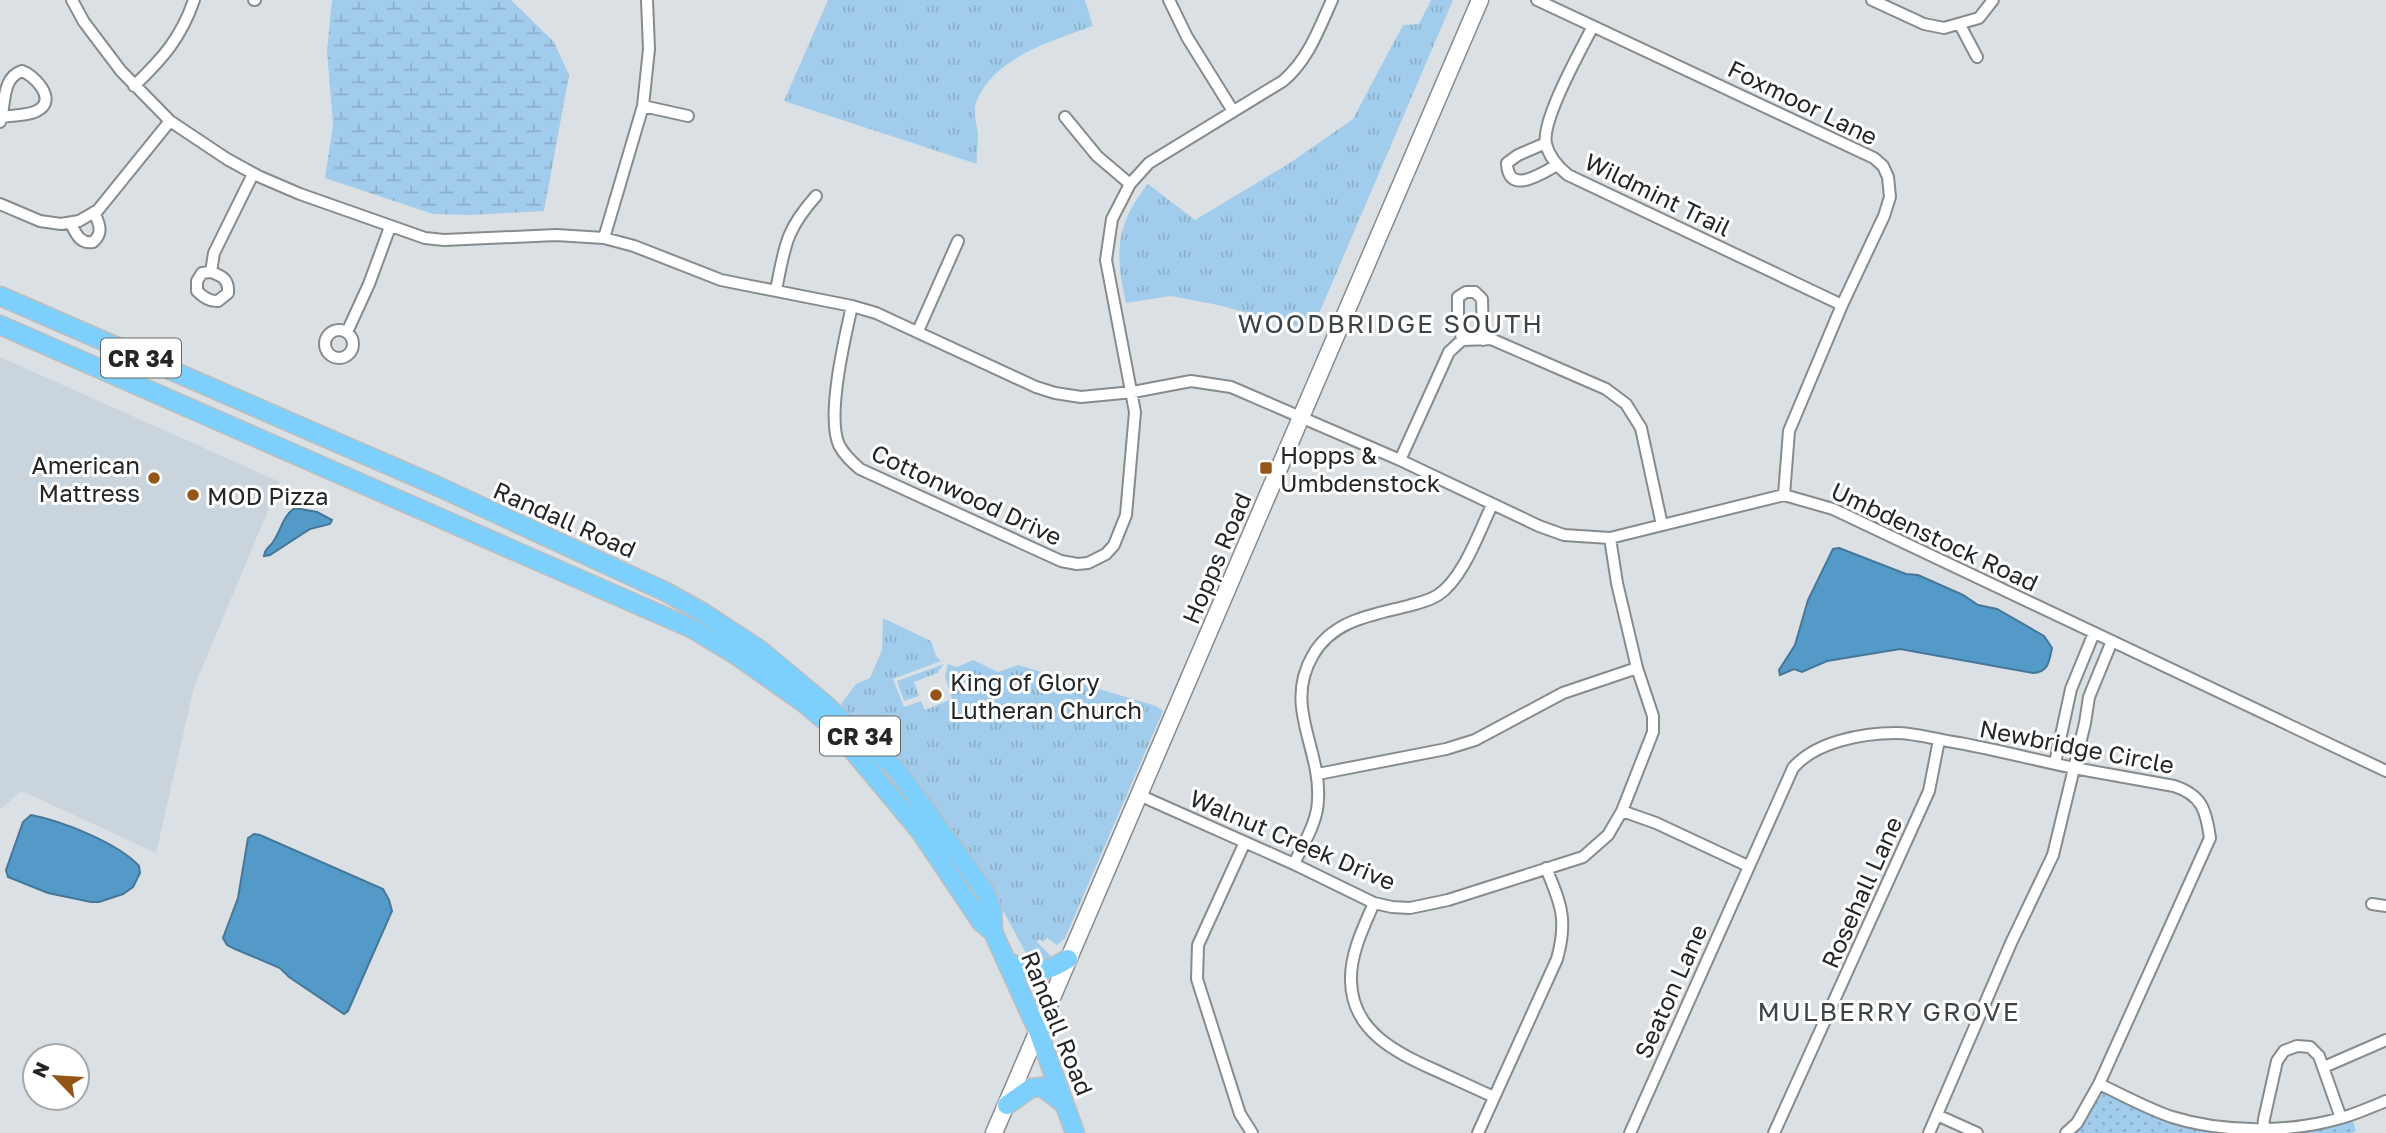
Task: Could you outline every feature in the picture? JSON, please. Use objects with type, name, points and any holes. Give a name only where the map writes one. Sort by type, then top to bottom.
[{"type":"main road","name":"Hopps Road","points":[[994,1133],[1480,0]]},
{"type":"main road","name":"Randall Road","points":[[0,296],[437,486],[666,592],[760,650],[821,700],[896,769],[984,890],[992,909],[993,932],[1038,1031],[1075,1133]]},
{"type":"main road","name":"Randall Road","points":[[0,325],[693,629],[736,655],[804,703],[834,728],[920,831],[981,922],[993,932]]},
{"type":"main road","points":[[1007,962],[1034,972],[1053,968],[1068,959]]},
{"type":"main road","points":[[1007,1105],[1031,1088],[1042,1087],[1064,1104]]},
{"type":"street","name":"Umbdenstock Road","points":[[72,0],[104,49],[134,86],[170,121],[216,153],[253,174],[390,227],[444,240],[556,235],[604,238],[646,250],[720,280],[876,313],[1036,387],[1055,393],[1081,397],[1133,392],[1191,381],[1213,383],[1248,393],[1400,460],[1492,505],[1564,535],[1610,538],[1784,495],[1833,509],[2386,771]]},
{"type":"street","points":[[134,86],[176,41],[194,0]]},
{"type":"street","points":[[604,238],[643,106],[649,48],[647,0]]},
{"type":"street","points":[[1168,0],[1187,37],[1233,111]]},
{"type":"street","name":"Cottonwood Drive","points":[[852,306],[838,374],[835,427],[839,445],[845,454],[860,469],[1061,561],[1077,564],[1096,560],[1114,545],[1126,515],[1134,433],[1133,392],[1105,260],[1112,219],[1130,184],[1149,163],[1296,70],[1332,0]]},
{"type":"street","name":"Foxmoor Lane","points":[[1538,0],[1874,158],[1883,166],[1888,177],[1890,197],[1789,431],[1784,495]]},
{"type":"street","points":[[1872,0],[1924,24],[1944,27],[1979,18],[1993,0]]},
{"type":"street","points":[[1960,25],[1977,57]]},
{"type":"street","points":[[1556,165],[1538,176],[1521,181],[1507,173],[1507,163],[1546,143],[1551,114],[1593,26]]},
{"type":"street","points":[[22,71],[30,74],[44,92],[46,98],[43,106],[35,111],[1,120],[4,96],[13,76],[22,71]]},
{"type":"street","points":[[643,106],[688,116]]},
{"type":"street","points":[[1065,117],[1097,156],[1130,184]]},
{"type":"street","points":[[0,204],[40,221],[71,224],[94,212],[170,121]]},
{"type":"street","name":"Wildmint Trail","points":[[1546,143],[1556,165],[1568,175],[1842,305]]},
{"type":"street","points":[[211,272],[214,253],[253,174]]},
{"type":"street","points":[[776,290],[788,237],[799,216],[816,196]]},
{"type":"street","points":[[71,224],[79,239],[93,242],[101,229],[94,212]]},
{"type":"street","points":[[346,332],[369,284],[390,227]]},
{"type":"street","points":[[918,331],[958,241]]},
{"type":"street","points":[[1462,340],[1458,298],[1466,292],[1475,292],[1482,299],[1483,340]]},
{"type":"street","points":[[1400,460],[1449,352],[1462,340],[1491,339],[1606,389],[1626,404],[1641,428],[1662,525]]},
{"type":"street","points":[[1294,864],[1314,820],[1318,802],[1318,774],[1305,729],[1300,692],[1304,673],[1313,655],[1325,638],[1338,627],[1359,618],[1423,602],[1438,595],[1463,565],[1492,505]]},
{"type":"street","name":"Walnut Creek Drive","points":[[1139,795],[1374,903],[1410,908],[1448,900],[1583,857],[1608,835],[1622,811],[1653,732],[1653,716],[1637,668],[1617,583],[1610,538]]},
{"type":"street","points":[[2055,763],[2071,689],[2094,633]]},
{"type":"street","points":[[1929,1133],[2011,943],[2053,855],[2089,697],[2112,641]]},
{"type":"street","points":[[1318,774],[1446,749],[1475,740],[1563,693],[1637,668]]},
{"type":"street","name":"Newbridge Circle","points":[[1748,866],[1793,768],[1808,753],[1842,740],[1899,733],[1993,749],[2190,791],[2206,813],[2210,838],[2099,1084],[2077,1123],[2066,1133]]},
{"type":"street","name":"Rosehall Lane","points":[[1774,1133],[1929,792],[1939,740]]},
{"type":"street","points":[[1622,811],[1656,823],[1748,866]]},
{"type":"street","points":[[1245,842],[1198,946],[1196,964],[1197,979],[1240,1114],[1252,1133]]},
{"type":"street","name":"Seaton Lane","points":[[1630,1133],[1748,866]]},
{"type":"street","points":[[1478,1133],[1557,959],[1564,928],[1560,902],[1546,868]]},
{"type":"street","points":[[1374,903],[1359,943],[1352,972],[1353,998],[1364,1021],[1381,1041],[1396,1052],[1494,1097]]},
{"type":"street","points":[[2372,904],[2386,905]]},
{"type":"street","points":[[2323,1067],[2386,1040]]},
{"type":"street","points":[[2263,1131],[2277,1061],[2284,1051],[2297,1046],[2310,1047],[2319,1056],[2341,1118]]},
{"type":"street","points":[[2099,1084],[2172,1117],[2209,1127],[2263,1131],[2315,1125],[2386,1101]]},
{"type":"street","points":[[1937,1115],[1977,1133]]},
{"type":"shaded area","points":[[0,357],[280,482],[194,687],[156,853],[22,791],[0,809]]},
{"type":"shaded area","points":[[295,508],[317,512],[332,520],[330,524],[310,529],[270,555],[264,556],[285,519]]},
{"type":"shaded area","points":[[1839,548],[1906,574],[1918,575],[1963,595],[1978,605],[1997,609],[2044,636],[2052,648],[2047,665],[2033,673],[1900,649],[1827,661],[1802,672],[1794,669],[1780,675],[1779,670],[1795,645],[1808,600],[1833,549]]},
{"type":"shaded area","points":[[31,815],[89,834],[130,857],[139,866],[140,873],[133,887],[123,894],[91,902],[48,893],[8,877],[6,870],[23,822]]},
{"type":"shaded area","points":[[254,834],[383,889],[389,900],[392,911],[348,1011],[344,1014],[280,968],[227,945],[223,938],[238,898],[248,838]]},
{"type":"green space","points":[[332,0],[511,0],[554,42],[569,75],[544,211],[433,214],[325,178],[333,125],[327,51]]},
{"type":"green space","points":[[828,0],[1085,0],[1093,26],[1026,52],[997,72],[985,85],[975,110],[977,164],[784,101]]},
{"type":"green space","points":[[1431,0],[1453,0],[1312,330],[1218,305],[1171,296],[1126,303],[1120,270],[1120,241],[1129,213],[1148,184],[1195,220],[1290,163],[1353,119],[1403,25],[1419,24]]},
{"type":"green space","points":[[883,618],[931,641],[936,656],[941,661],[893,679],[904,707],[921,701],[925,710],[952,699],[945,676],[948,664],[957,667],[973,660],[998,672],[1018,665],[1156,706],[1163,711],[1065,938],[1057,945],[1047,938],[1043,942],[1039,939],[1037,942],[1053,958],[1033,966],[988,883],[936,809],[841,704],[856,684],[870,678],[882,650]]},
{"type":"green space","points":[[944,664],[937,673],[914,682],[919,696],[904,701],[897,681]]},
{"type":"green space","points":[[2104,1094],[2167,1122],[2214,1133],[2076,1133],[2097,1097]]},
{"type":"green space","points":[[2353,1121],[2356,1131],[2352,1133],[2296,1133],[2313,1131]]},
{"type":"place","name":"Hopps & Umbdenstock","points":[[1266,468]]},
{"type":"place","name":"American Mattress","points":[[154,478]]},
{"type":"place","name":"MOD Pizza","points":[[193,495]]},
{"type":"place","name":"King of Glory Lutheran Church","points":[[936,695]]},
{"type":"district","name":"WOODBRIDGE SOUTH","points":[[1391,323]]},
{"type":"district","name":"MULBERRY GROVE","points":[[1889,1011]]}]
